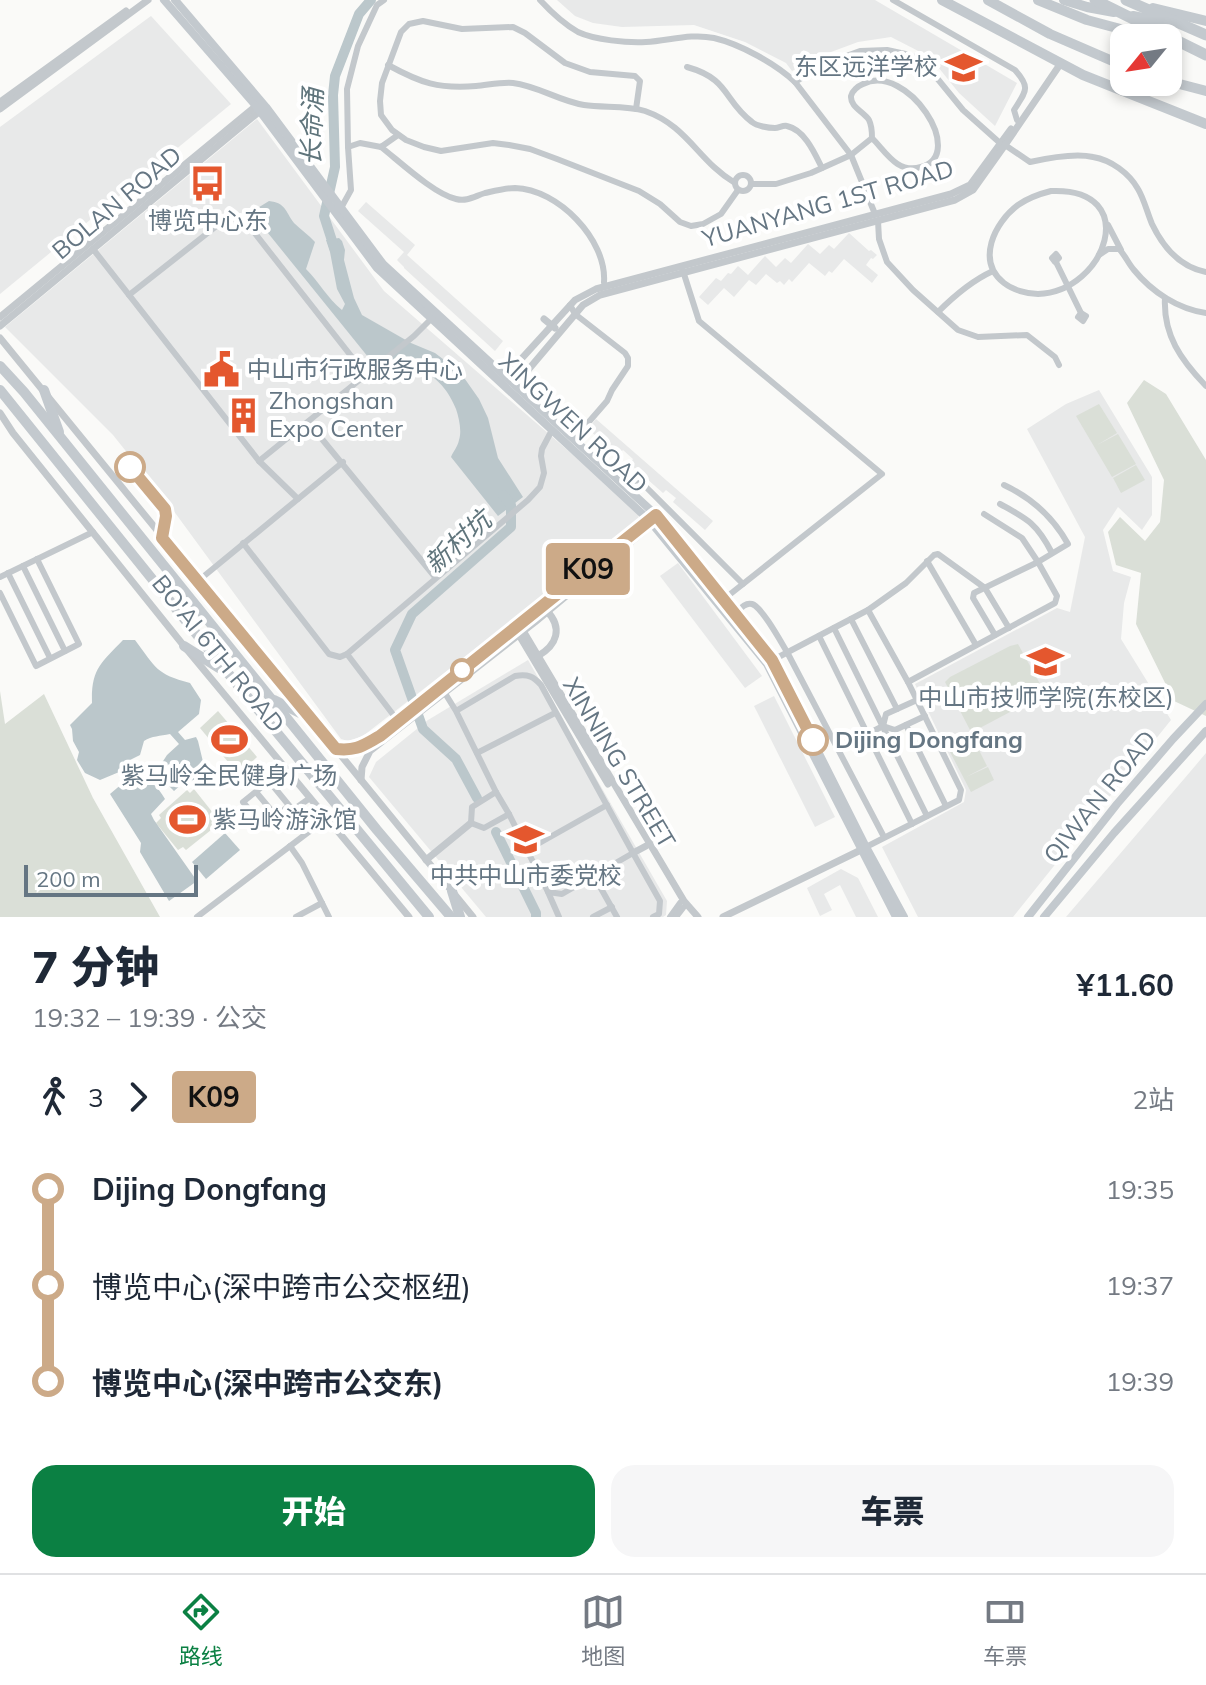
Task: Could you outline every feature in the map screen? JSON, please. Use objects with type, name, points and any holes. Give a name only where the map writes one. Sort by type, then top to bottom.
[{"type":"highway","points":[[942,0],[1083,75],[1206,124]]},
{"type":"highway","points":[[988,0],[1050,34],[1110,60]]},
{"type":"highway","points":[[1038,0],[1110,26]]},
{"type":"highway","points":[[1064,0],[1206,33]]},
{"type":"highway","points":[[1095,0],[1206,54]]},
{"type":"highway","points":[[1117,0],[1206,21]]},
{"type":"highway","points":[[1126,0],[1206,33]]},
{"type":"highway","points":[[1182,46],[1206,54]]},
{"type":"highway","points":[[1182,84],[1206,90]]},
{"type":"highway","name":"BO'AI 6TH ROAD","points":[[0,366],[451,917]]},
{"type":"highway","name":"BO'AI 6TH ROAD","points":[[0,390],[429,917]]},
{"type":"highway","points":[[44,390],[62,441]]},
{"type":"highway","points":[[184,646],[227,672]]},
{"type":"highway","points":[[269,697],[310,718]]},
{"type":"highway","points":[[452,891],[460,917]]},
{"type":"main road","name":"XINGWEN ROAD","points":[[164,0],[261,107]]},
{"type":"main road","name":"XINGWEN ROAD","points":[[175,0],[383,264],[625,485],[736,613],[769,662],[896,917]]},
{"type":"main road","name":"XINGWEN ROAD","points":[[336,205],[377,268],[552,430],[654,519],[769,662]]},
{"type":"main road","name":"QIWAN ROAD","points":[[1028,917],[1117,804],[1204,710]]},
{"type":"main road","name":"QIWAN ROAD","points":[[1044,917],[1206,731]]},
{"type":"main road","name":"XINGWEN ROAD","points":[[865,850],[904,917]]},
{"type":"street","points":[[1,104],[140,0]]},
{"type":"street","points":[[1,104],[148,0]]},
{"type":"street","points":[[336,205],[351,190],[347,89],[358,46],[377,5],[384,0]]},
{"type":"street","points":[[540,0],[580,33],[610,40],[644,42],[684,37],[713,38],[745,50],[784,72],[851,155],[877,218],[879,239],[887,262],[913,290],[958,330],[978,337],[1027,335],[1055,357],[1059,365]]},
{"type":"street","points":[[893,0],[1015,70],[1025,82],[1026,92],[1014,110],[1017,120]]},
{"type":"street","points":[[636,109],[640,81],[635,76],[590,72],[565,63],[513,27],[462,29],[423,21],[409,24],[401,32],[382,83],[380,101],[381,115],[392,130],[424,147],[441,151],[493,143],[530,149],[639,191],[680,222],[691,226],[703,224],[721,214],[737,187],[737,178],[744,175],[751,184]]},
{"type":"street","points":[[795,82],[827,63],[860,51],[887,50],[923,61],[963,110],[1030,162],[1092,156],[1116,165],[1137,187],[1152,224],[1169,252],[1193,270],[1206,272]]},
{"type":"street","name":"YUANYANG 1ST ROAD","points":[[1003,144],[1017,120],[1061,63]]},
{"type":"street","name":"YUANYANG 1ST ROAD","points":[[501,373],[513,368],[575,300],[605,287],[955,200],[973,190],[1061,63]]},
{"type":"street","points":[[388,65],[435,86],[459,88],[510,83],[530,86],[581,105],[636,109],[658,116],[690,139],[707,163],[737,187],[746,191],[751,184]]},
{"type":"street","points":[[687,67],[714,78],[739,111],[755,124],[774,128],[787,126],[801,134],[822,168]]},
{"type":"street","points":[[871,81],[888,81],[907,91],[924,110],[939,140],[938,153],[932,162],[920,168],[906,168],[896,164],[872,138],[868,119],[853,105],[852,92],[871,81]]},
{"type":"street","name":"BOLAN ROAD","points":[[0,326],[261,107]]},
{"type":"street","name":"BOLAN ROAD","points":[[0,317],[261,107]]},
{"type":"street","points":[[381,147],[398,135]]},
{"type":"street","points":[[751,184],[776,184],[822,168],[851,155],[872,138]]},
{"type":"street","points":[[348,147],[360,143],[381,147],[440,193],[457,200],[516,188],[542,194],[569,211],[586,230],[605,272],[605,287]]},
{"type":"street","points":[[1106,221],[1107,231],[1099,255],[1090,269],[1068,285],[1048,292],[1028,293],[1010,287],[993,271],[990,245],[997,228],[1016,206],[1051,191],[1073,193],[1095,203],[1106,221],[1132,268],[1148,285],[1179,305],[1206,313]]},
{"type":"street","points":[[129,295],[233,213],[246,222],[369,373]]},
{"type":"street","points":[[93,249],[259,461],[298,499]]},
{"type":"street","points":[[1099,255],[1108,249],[1121,250]]},
{"type":"street","points":[[1056,262],[1081,313]]},
{"type":"street","points":[[683,270],[699,321],[882,474],[724,599]]},
{"type":"street","points":[[938,312],[958,293],[993,271]]},
{"type":"street","name":"YUANYANG 1ST ROAD","points":[[575,314],[600,295],[605,287]]},
{"type":"street","points":[[1165,298],[1164,316],[1170,336],[1181,357],[1206,386]]},
{"type":"street","points":[[570,305],[575,314],[628,358],[628,366],[607,401],[574,439]]},
{"type":"street","points":[[525,395],[523,376],[575,314]]},
{"type":"street","points":[[259,461],[431,319]]},
{"type":"street","points":[[544,319],[560,332]]},
{"type":"street","name":"BO'AI 6TH ROAD","points":[[0,338],[473,917]]},
{"type":"street","name":"BO'AI 6TH ROAD","points":[[0,413],[184,646],[409,917]]},
{"type":"street","points":[[308,422],[435,577]]},
{"type":"street","points":[[243,543],[329,654],[340,657],[521,507],[540,487],[544,473],[542,449],[552,430]]},
{"type":"street","points":[[198,581],[343,462]]},
{"type":"street","points":[[625,485],[639,480],[743,584]]},
{"type":"street","points":[[995,635],[973,598],[974,593],[1068,544],[1044,511],[1004,485]]},
{"type":"street","points":[[1000,504],[1038,528],[1052,553]]},
{"type":"street","points":[[908,682],[1055,603],[1057,596],[1022,538],[984,514]]},
{"type":"street","points":[[519,629],[547,611],[654,519]]},
{"type":"street","points":[[361,780],[362,767],[370,751],[400,724],[654,519]]},
{"type":"street","points":[[0,577],[93,532]]},
{"type":"street","points":[[769,662],[868,610],[906,583],[938,554],[984,588],[1009,628]]},
{"type":"street","points":[[0,593],[36,666],[79,644],[37,559]]},
{"type":"street","points":[[927,561],[976,645]]},
{"type":"street","points":[[23,566],[65,651]]},
{"type":"street","points":[[8,573],[50,658]]},
{"type":"street","points":[[736,613],[744,605],[755,605],[787,652],[884,837]]},
{"type":"street","points":[[731,917],[959,800],[961,790],[908,682],[868,610]]},
{"type":"street","points":[[538,656],[556,637],[557,628],[547,611]]},
{"type":"street","points":[[851,619],[897,709]]},
{"type":"street","points":[[834,628],[927,816]]},
{"type":"street","points":[[519,629],[684,901],[698,917]]},
{"type":"street","name":"XINNING STREET","points":[[519,629],[690,917]]},
{"type":"street","points":[[819,636],[912,824]]},
{"type":"street","points":[[347,654],[400,724]]},
{"type":"street","points":[[456,711],[515,676],[525,674],[534,677],[660,901],[659,914],[653,917]]},
{"type":"street","points":[[443,690],[559,917]]},
{"type":"street","points":[[883,726],[886,714],[917,700]]},
{"type":"street","points":[[477,753],[555,713]]},
{"type":"street","points":[[839,749],[883,726],[895,730],[925,716]]},
{"type":"street","points":[[336,749],[359,748],[400,724]]},
{"type":"street","points":[[906,725],[946,806]]},
{"type":"street","points":[[310,798],[291,808],[276,816],[263,826],[243,802],[269,781],[291,808],[310,831]]},
{"type":"street","points":[[256,792],[276,816]]},
{"type":"street","points":[[426,860],[471,823],[472,807],[496,792]]},
{"type":"street","points":[[527,850],[607,805]]},
{"type":"street","points":[[471,823],[484,828],[509,814]]},
{"type":"street","points":[[197,917],[327,818]]},
{"type":"street","points":[[290,846],[329,917]]},
{"type":"street","points":[[548,892],[562,894],[646,846]]},
{"type":"street","points":[[723,917],[865,850]]},
{"type":"street","points":[[594,876],[617,917]]},
{"type":"street","points":[[296,917],[322,903]]},
{"type":"street","points":[[670,917],[681,906]]},
{"type":"street","points":[[676,917],[681,906]]},
{"type":"street","points":[[593,917],[612,907]]},
{"type":"shaded area","name":"东区远洋学校","points":[[557,0],[875,0],[1017,83],[995,126],[959,93],[930,57],[891,37],[858,42],[792,71],[786,63],[745,42],[694,25],[622,27],[593,23],[575,16]]},
{"type":"shaded area","points":[[151,16],[231,104],[0,294],[0,127]]},
{"type":"shaded area","name":"Zhongshan Expo Center","points":[[257,119],[384,291],[617,493],[638,513],[639,519],[634,526],[363,736],[348,741],[341,739],[173,510],[113,435],[5,327]]},
{"type":"shaded area","points":[[269,201],[282,206],[294,223],[315,242],[306,269],[337,306],[342,310],[345,304],[337,289],[326,240],[339,238],[345,250],[344,260],[354,298],[362,315],[435,353],[460,372],[479,399],[488,418],[498,458],[523,497],[498,516],[451,457],[458,442],[460,424],[444,387],[436,379],[416,369],[393,369],[381,373],[251,212]]},
{"type":"shaded area","points":[[366,202],[415,245],[407,255],[503,341],[495,351],[397,260],[404,252],[358,211]]},
{"type":"shaded area","points":[[849,233],[877,255],[866,265],[878,275],[872,283],[844,259],[832,273],[829,271],[825,276],[809,263],[792,282],[789,279],[784,285],[766,274],[756,285],[749,280],[734,297],[724,288],[708,305],[699,297],[716,278],[721,281],[738,266],[748,275],[765,256],[776,267],[785,258],[791,263],[808,244],[820,254],[829,245],[834,249]]},
{"type":"shaded area","points":[[1144,380],[1166,394],[1206,460],[1206,716],[1174,701],[1136,624],[1141,573],[1116,565],[1108,532],[1120,517],[1145,541],[1160,522],[1164,480],[1127,403]]},
{"type":"shaded area","name":"中山市技师学院(东校区)","points":[[1099,390],[1152,477],[1152,515],[1142,530],[1118,507],[1103,530],[1113,571],[1131,577],[1124,603],[1121,639],[1171,720],[1013,917],[918,917],[882,847],[964,802],[966,790],[915,684],[1057,608],[1070,612],[1085,537],[1027,429],[1066,404]]},
{"type":"shaded area","points":[[1099,404],[1117,433],[1097,445],[1118,434],[1136,464],[1112,477],[1076,416]]},
{"type":"shaded area","points":[[596,419],[713,521],[705,530],[673,502],[676,498],[666,490],[663,493],[630,464],[633,459],[623,450],[618,455],[588,429]]},
{"type":"shaded area","points":[[1136,465],[1145,480],[1121,493],[1113,478]]},
{"type":"shaded area","points":[[678,563],[762,676],[745,688],[660,576]]},
{"type":"shaded area","points":[[123,640],[135,640],[158,669],[190,683],[201,700],[199,714],[178,732],[185,740],[196,737],[198,741],[205,770],[198,785],[190,780],[174,791],[162,779],[158,769],[179,744],[170,734],[144,741],[140,755],[130,760],[128,765],[153,783],[165,799],[151,814],[197,881],[169,901],[140,852],[141,843],[110,794],[130,777],[124,770],[100,780],[85,773],[77,760],[79,752],[70,725],[92,703],[93,682],[99,667]]},
{"type":"shaded area","points":[[1018,644],[1044,691],[978,729],[970,730],[945,682]]},
{"type":"shaded area","name":"中共中山市委党校","points":[[528,660],[667,901],[666,915],[663,917],[486,917],[369,777],[376,762],[428,720]]},
{"type":"shaded area","points":[[0,691],[5,724],[44,694],[93,798],[160,917],[0,917]]},
{"type":"shaded area","points":[[774,696],[835,817],[815,827],[754,706]]},
{"type":"shaded area","points":[[218,711],[257,757],[238,774],[200,728]]},
{"type":"shaded area","points":[[973,738],[987,766],[966,777],[988,767],[994,780],[971,792],[949,750]]},
{"type":"shaded area","points":[[1206,753],[1206,917],[1066,917],[1190,772]]},
{"type":"shaded area","name":"紫马岭游泳馆","points":[[194,789],[217,818],[213,822],[216,826],[186,850],[183,847],[178,850],[156,823],[161,818],[159,815],[187,790],[190,793]]},
{"type":"shaded area","points":[[225,833],[240,850],[206,879],[192,862]]},
{"type":"shaded area","points":[[841,869],[858,878],[878,917],[856,917],[840,885],[824,894],[832,910],[820,916],[807,888]]},
{"type":"waterway","name":"长命涌","points":[[335,250],[324,216],[335,167],[335,76],[359,14],[371,0]]},
{"type":"waterway","name":"新村坑","points":[[477,798],[456,759],[423,729],[395,650],[412,614],[511,527],[511,505],[503,495]]},
{"type":"waterway","name":"新村坑","points":[[496,832],[536,917]]},
{"type":"bus line","name":"K09","points":[[130,467],[165,509],[162,538],[336,749],[359,748],[380,736],[656,515],[772,660],[813,740]]},
{"type":"place","name":"东区远洋学校","points":[[964,67]]},
{"type":"place","name":"博览中心东","points":[[208,184]]},
{"type":"place","name":"中山市行政服务中心","points":[[221,370]]},
{"type":"place","name":"Zhongshan Expo Center","points":[[243,415]]},
{"type":"place","name":"中山市技师学院(东校区)","points":[[1046,661]]},
{"type":"place","name":"紫马岭全民健身广场","points":[[229,739]]},
{"type":"place","name":"Dijing Dongfang","points":[[813,740]]},
{"type":"place","name":"紫马岭游泳馆","points":[[187,820]]},
{"type":"place","name":"中共中山市委党校","points":[[526,839]]}]
